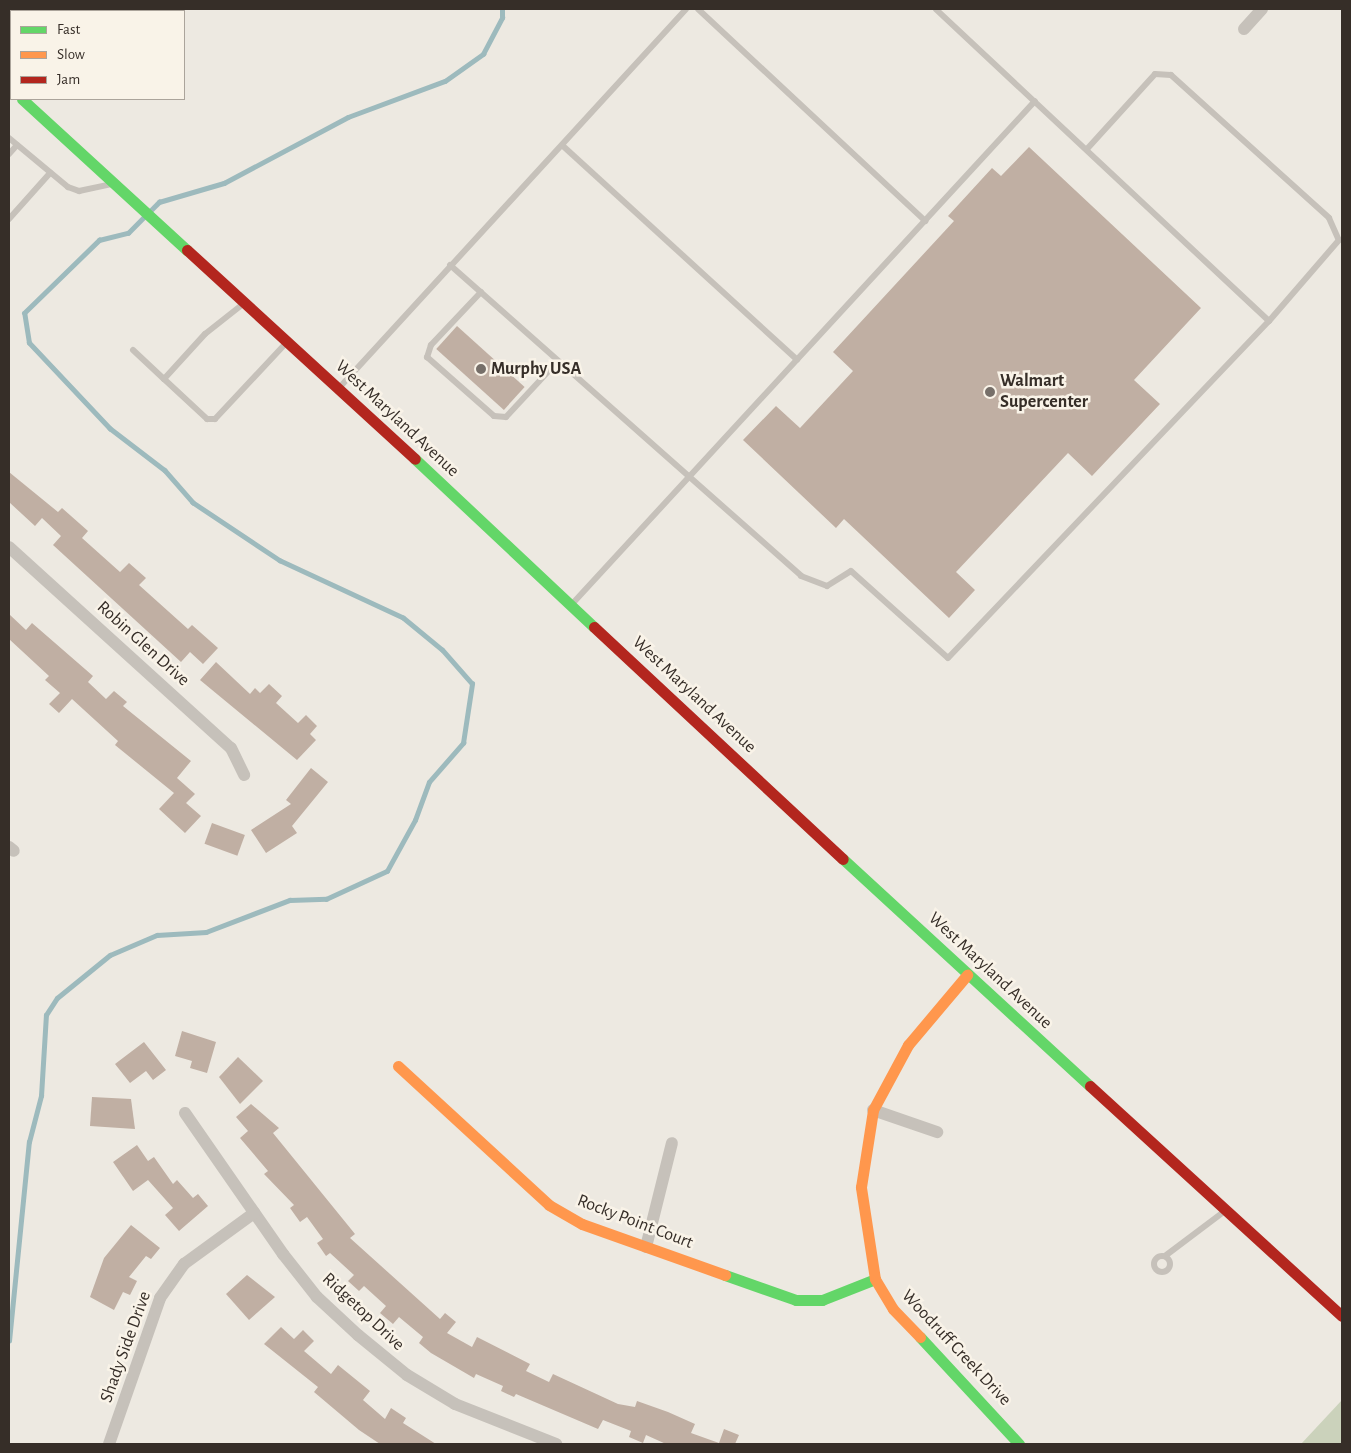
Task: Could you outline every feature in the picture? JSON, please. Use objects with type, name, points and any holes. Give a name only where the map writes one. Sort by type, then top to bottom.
[{"type":"street","points":[[1244,29],[1262,9]]},
{"type":"street","name":"West Maryland Avenue","points":[[23,100],[243,304],[339,388],[967,975],[1342,1316]]},
{"type":"street","name":"Robin Glen Drive","points":[[9,547],[231,748],[244,775]]},
{"type":"street","name":"Woodruff Creek Drive","points":[[967,975],[908,1045],[873,1110],[861,1187],[875,1279],[893,1309],[1019,1444]]},
{"type":"street","name":"Rocky Point Court","points":[[398,1066],[549,1204],[582,1224],[796,1300],[822,1300],[875,1279]]},
{"type":"street","points":[[873,1110],[937,1132]]},
{"type":"street","name":"Ridgetop Drive","points":[[185,1113],[254,1213],[317,1297],[407,1375],[455,1404],[556,1444]]},
{"type":"street","points":[[646,1247],[672,1142]]},
{"type":"street","name":"Shady Side Drive","points":[[109,1444],[160,1298],[184,1264],[254,1213]]},
{"type":"lane","points":[[339,388],[450,265],[563,146],[686,9]]},
{"type":"lane","points":[[698,9],[925,221]]},
{"type":"lane","points":[[936,9],[1269,321]]},
{"type":"lane","points":[[450,265],[800,576],[827,586],[851,571],[948,658],[1269,321],[1339,240],[1329,218],[1171,75],[1155,74],[1087,149]]},
{"type":"lane","points":[[572,604],[1036,101]]},
{"type":"lane","points":[[9,138],[50,173],[79,191],[112,184]]},
{"type":"lane","points":[[9,154],[17,145]]},
{"type":"lane","points":[[563,146],[797,360]]},
{"type":"lane","points":[[9,219],[50,173]]},
{"type":"lane","points":[[481,292],[431,345],[427,357],[486,410],[506,417],[558,361]]},
{"type":"lane","points":[[164,379],[205,334],[243,304]]},
{"type":"lane","points":[[133,350],[207,419],[215,419],[286,343]]},
{"type":"lane","points":[[1165,1256],[1226,1210]]},
{"type":"green space","points":[[1342,1400],[1342,1444],[1301,1444]]},
{"type":"building","name":"Walmart Supercenter","points":[[1029,147],[1201,308],[1134,380],[1160,404],[1092,476],[1068,453],[956,572],[975,590],[949,618],[844,519],[836,528],[743,440],[776,406],[800,428],[853,371],[833,352],[954,221],[948,216],[992,168],[1001,176]]},
{"type":"building","name":"Murphy USA","points":[[457,326],[525,387],[504,410],[436,349]]},
{"type":"building","points":[[9,472],[58,512],[62,508],[88,531],[82,538],[120,572],[129,563],[146,578],[139,585],[188,629],[192,625],[218,648],[203,664],[190,652],[181,662],[53,545],[61,536],[42,518],[35,526],[9,502]]},
{"type":"building","points":[[9,614],[26,630],[32,623],[93,676],[88,682],[106,699],[114,691],[127,702],[123,706],[191,761],[177,778],[195,794],[186,803],[201,816],[185,833],[159,809],[174,793],[115,745],[118,741],[72,699],[59,713],[49,704],[60,693],[45,680],[49,676],[9,639]]},
{"type":"building","points":[[216,662],[250,694],[255,688],[260,693],[269,684],[282,696],[276,703],[298,723],[306,715],[317,726],[310,734],[316,740],[297,760],[200,680]]},
{"type":"building","points":[[311,768],[328,782],[292,826],[297,833],[266,853],[251,830],[291,804],[286,800]]},
{"type":"building","points":[[212,823],[245,835],[237,856],[204,844]]},
{"type":"building","points":[[182,1031],[216,1042],[207,1073],[190,1068],[192,1061],[175,1056]]},
{"type":"building","points":[[144,1042],[166,1070],[153,1080],[146,1071],[130,1083],[115,1064]]},
{"type":"building","points":[[238,1057],[263,1081],[240,1104],[219,1077]]},
{"type":"building","points":[[92,1097],[131,1099],[135,1129],[90,1126]]},
{"type":"building","points":[[251,1104],[279,1128],[273,1133],[355,1234],[350,1238],[440,1319],[445,1313],[456,1322],[447,1333],[472,1347],[477,1337],[530,1364],[526,1371],[549,1382],[553,1374],[618,1404],[635,1407],[637,1401],[668,1412],[695,1424],[691,1433],[719,1443],[724,1429],[739,1435],[735,1444],[666,1444],[646,1435],[643,1443],[629,1437],[631,1431],[603,1420],[598,1429],[516,1394],[514,1397],[501,1391],[503,1386],[476,1374],[474,1378],[431,1353],[419,1343],[423,1337],[399,1317],[393,1324],[380,1313],[386,1306],[364,1286],[359,1291],[348,1281],[354,1275],[330,1253],[326,1256],[317,1243],[323,1239],[307,1217],[300,1222],[290,1208],[294,1205],[264,1174],[268,1171],[240,1138],[248,1131],[236,1117]]},
{"type":"building","points":[[137,1145],[148,1161],[154,1157],[173,1184],[177,1180],[193,1198],[198,1194],[208,1206],[179,1231],[165,1215],[173,1208],[148,1180],[133,1191],[113,1162]]},
{"type":"building","points":[[131,1225],[160,1248],[151,1259],[146,1256],[129,1277],[137,1281],[130,1295],[123,1292],[114,1310],[90,1297],[104,1258]]},
{"type":"building","points":[[247,1275],[275,1297],[249,1320],[226,1294]]},
{"type":"building","points":[[281,1327],[294,1339],[303,1330],[314,1341],[304,1351],[331,1374],[338,1365],[370,1391],[363,1400],[385,1419],[391,1408],[406,1418],[403,1423],[436,1444],[380,1444],[359,1430],[314,1392],[318,1387],[264,1344]]},
{"type":"waterway","points":[[150,211],[159,202],[224,183],[348,117],[445,81],[483,54],[502,18],[502,9]]},
{"type":"waterway","points":[[9,1341],[29,1142],[41,1096],[46,1015],[57,998],[110,955],[157,935],[206,932],[290,900],[326,899],[387,871],[415,820],[429,782],[463,743],[472,684],[442,650],[403,618],[280,561],[193,503],[165,471],[110,429],[29,343],[24,313],[99,240],[128,233],[145,216]]},
{"type":"traffic: fast","points":[[23,100],[187,250]]},
{"type":"traffic: fast","points":[[415,459],[594,627]]},
{"type":"traffic: fast","points":[[843,859],[1090,1086]]},
{"type":"traffic: fast","points":[[725,1275],[796,1300],[822,1300],[875,1279]]},
{"type":"traffic: fast","points":[[920,1337],[1019,1444]]},
{"type":"traffic: slow","points":[[920,1337],[893,1309],[875,1279],[861,1187],[873,1110],[908,1045],[967,975]]},
{"type":"traffic: slow","points":[[398,1066],[549,1205],[582,1224],[725,1275]]},
{"type":"traffic: jam","points":[[187,250],[415,459]]},
{"type":"traffic: jam","points":[[594,627],[843,859]]},
{"type":"traffic: jam","points":[[1090,1086],[1342,1316]]},
{"type":"place","name":"Murphy USA","points":[[481,369]]},
{"type":"place","name":"Walmart Supercenter","points":[[990,392]]}]
